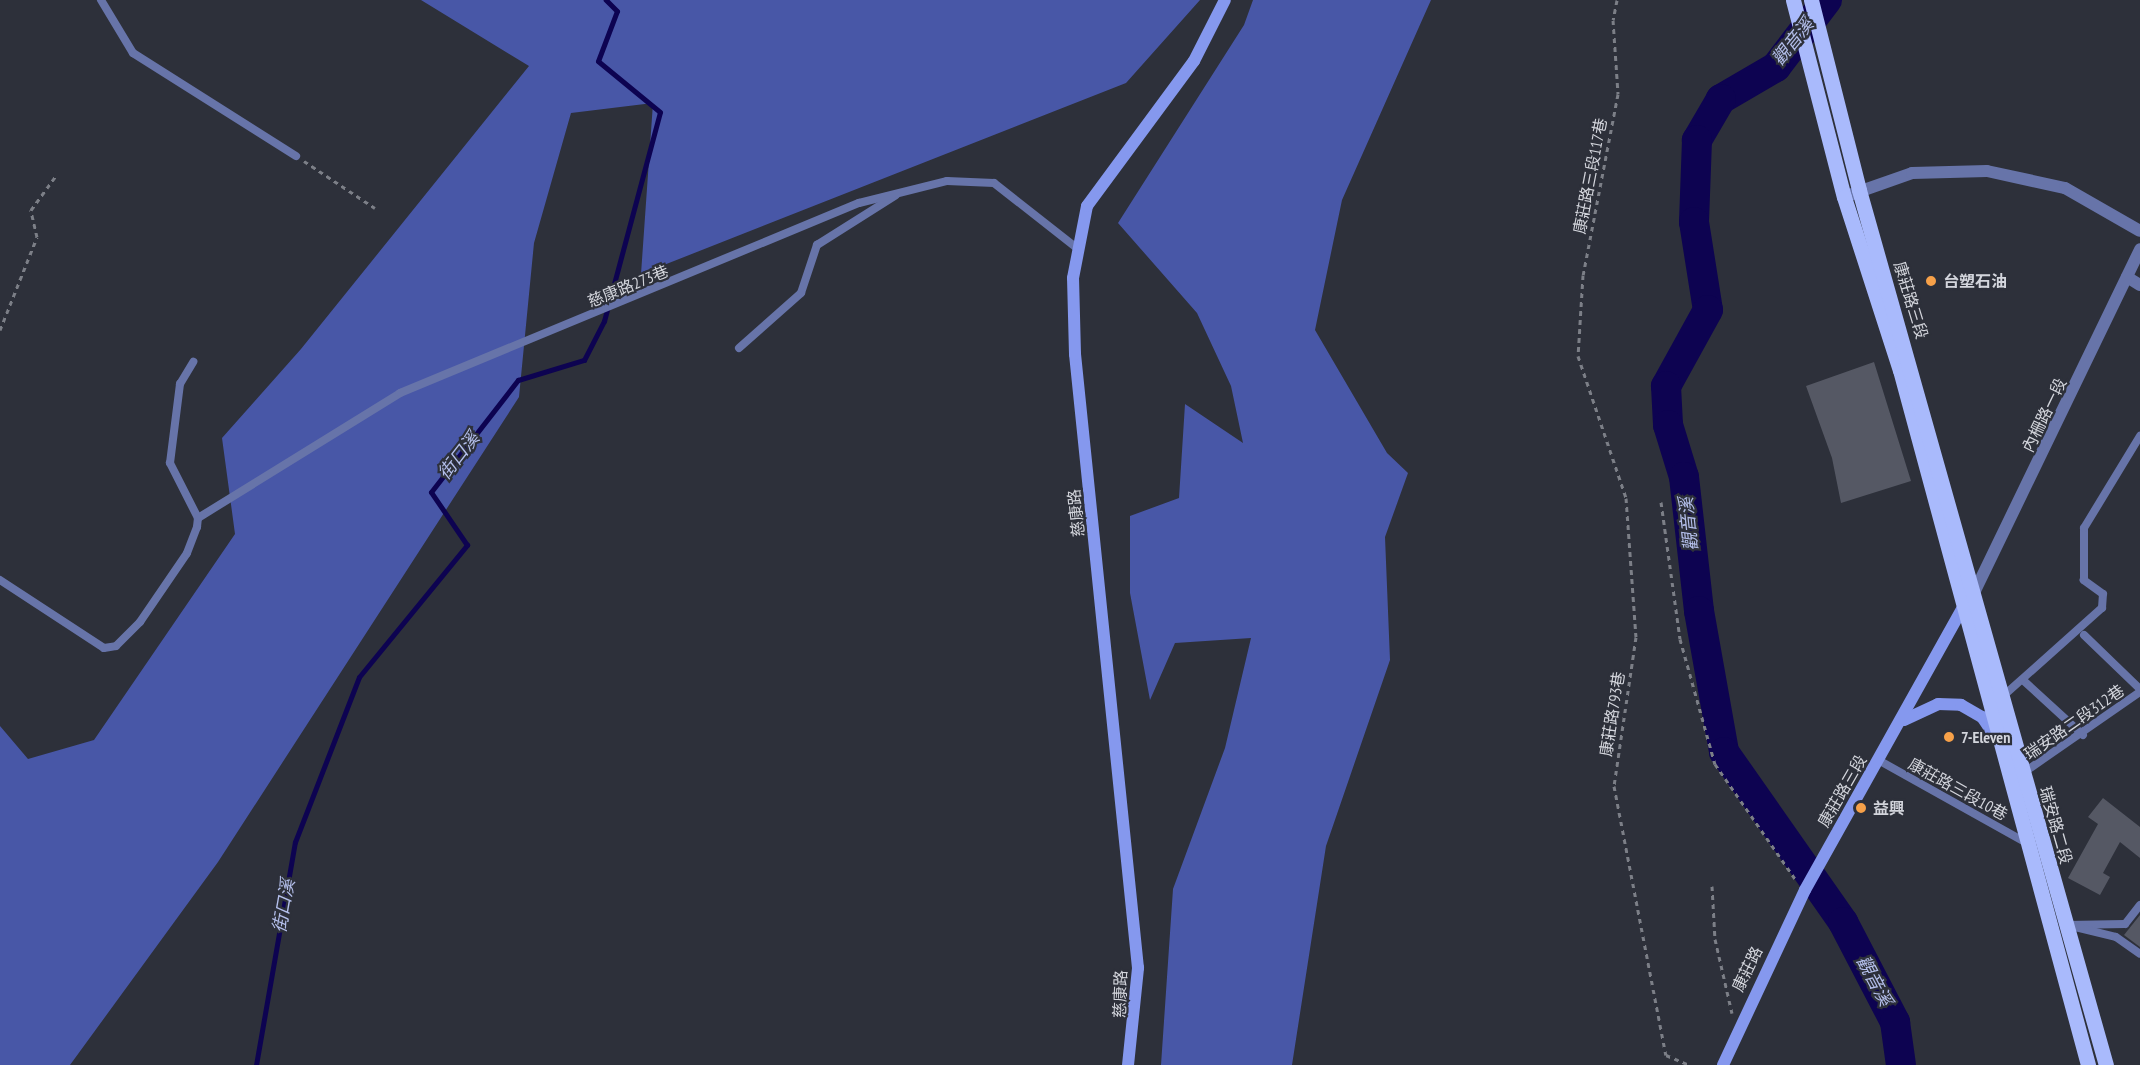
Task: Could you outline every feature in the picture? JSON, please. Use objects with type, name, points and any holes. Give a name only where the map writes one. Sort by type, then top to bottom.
[{"type":"main road","name":"康莊路三段","points":[[1793,0],[1844,198],[1900,369],[1961,607]]},
{"type":"main road","name":"康莊路三段","points":[[1811,0],[1822,51],[1859,190],[1973,595]]},
{"type":"main road","name":"瑞安路二段","points":[[1973,595],[2106,1065]]},
{"type":"main road","points":[[1961,607],[2023,841],[2088,1065]]},
{"type":"street","name":"慈康路","points":[[1128,1065],[1138,968],[1075,354],[1077,248],[1087,206],[1194,61],[1225,0]]},
{"type":"street","points":[[1844,198],[1859,190],[1912,173],[1987,171],[2065,188],[2140,231]]},
{"type":"street","name":"內柵路一段","points":[[1973,595],[2140,249]]},
{"type":"street","points":[[2127,277],[2140,285]]},
{"type":"street","name":"康莊路三段","points":[[1805,890],[1880,761],[1961,607],[1973,595]]},
{"type":"street","points":[[1901,722],[1938,704],[1961,705],[1982,717],[1995,736]]},
{"type":"street","name":"康莊路","points":[[1723,1065],[1736,1032],[1805,890]]},
{"type":"lane","points":[[101,0],[133,53],[296,156]]},
{"type":"lane","name":"慈康路273巷","points":[[198,518],[400,393],[859,203],[957,180],[994,183],[1077,248]]},
{"type":"lane","points":[[739,348],[801,293],[817,246],[900,193]]},
{"type":"lane","points":[[0,580],[91,642],[116,646],[140,622],[187,553],[198,518],[170,463],[180,384],[193,362]]},
{"type":"lane","points":[[2002,698],[2024,681],[2102,608],[2103,594],[2084,580],[2084,528],[2140,436]]},
{"type":"lane","points":[[2084,635],[2140,691]]},
{"type":"lane","points":[[2024,681],[2083,735]]},
{"type":"lane","name":"瑞安路二段312巷","points":[[2023,773],[2083,735],[2140,691]]},
{"type":"lane","name":"康莊路三段10巷","points":[[1880,761],[2023,841]]},
{"type":"lane","points":[[2067,925],[2125,924],[2140,905]]},
{"type":"lane","points":[[2067,925],[2116,937],[2140,954]]},
{"type":"path","name":"康莊路三段117巷","points":[[1578,356],[1583,275],[1618,94],[1612,20],[1617,0]]},
{"type":"path","points":[[296,156],[375,208]]},
{"type":"path","points":[[0,330],[37,237],[31,210],[55,177]]},
{"type":"path","name":"康莊路793巷","points":[[1578,356],[1626,498],[1636,637],[1614,786],[1666,1054],[1689,1065]]},
{"type":"path","points":[[1661,502],[1680,639],[1715,764],[1805,890]]},
{"type":"path","points":[[1712,886],[1714,939],[1736,1032]]},
{"type":"shaded area","points":[[421,0],[1200,0],[1126,83],[641,274],[653,103],[571,113],[534,243],[519,397],[218,862],[70,1065],[0,1065],[0,726],[28,759],[94,740],[235,534],[222,438],[301,349],[529,66]]},
{"type":"shaded area","points":[[1253,0],[1431,0],[1342,200],[1315,330],[1387,453],[1408,473],[1385,537],[1390,660],[1326,846],[1292,1065],[1161,1065],[1173,889],[1225,748],[1251,638],[1175,643],[1150,700],[1130,593],[1130,516],[1179,498],[1185,404],[1243,443],[1231,386],[1197,313],[1118,223],[1244,25]]},
{"type":"building","points":[[1874,362],[1911,481],[1841,503],[1832,458],[1806,386]]},
{"type":"building","points":[[2103,798],[2140,827],[2140,858],[2120,842],[2103,873],[2110,877],[2100,895],[2068,878],[2098,824],[2088,817]]},
{"type":"building","points":[[2140,915],[2140,947],[2124,935]]},
{"type":"waterway","name":"街口溪","points":[[256,1065],[295,842],[359,677],[467,545],[431,492],[518,380],[584,360],[604,321],[660,112],[598,61],[617,11],[606,0]]},
{"type":"waterway","name":"觀音溪","points":[[1827,0],[1776,67],[1721,99],[1697,140],[1694,222],[1708,310],[1666,386],[1668,425],[1684,477],[1699,611],[1724,752],[1843,922],[1895,1022],[1901,1065]]},
{"type":"place","name":"台塑石油","points":[[1931,281]]},
{"type":"place","name":"7-Eleven","points":[[1949,737]]},
{"type":"place","name":"益興","points":[[1861,808]]}]
